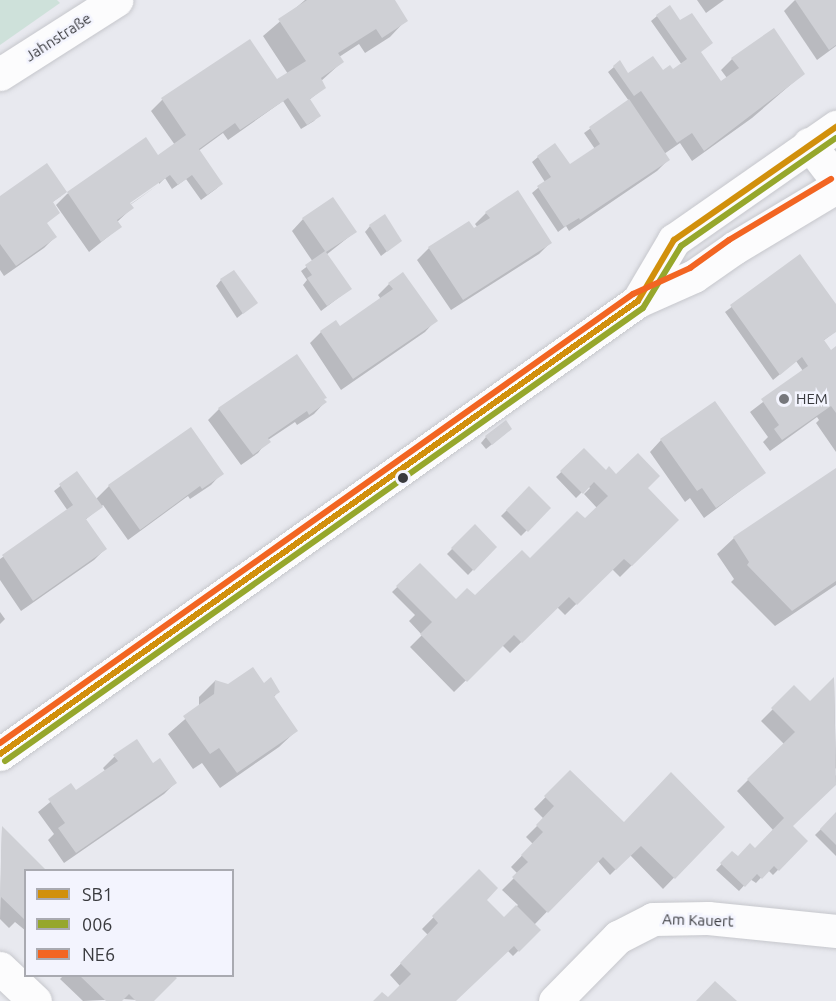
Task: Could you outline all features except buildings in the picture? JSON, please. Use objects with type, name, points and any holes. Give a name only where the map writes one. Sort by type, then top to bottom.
[{"type":"main road","name":"Jahnstraße","points":[[0,74],[116,0]]},
{"type":"main road","points":[[638,301],[674,240],[836,127]]},
{"type":"main road","points":[[809,144],[836,179]]},
{"type":"main road","points":[[0,754],[638,301],[694,276],[734,248],[836,187]]},
{"type":"main road","name":"Am Kauert","points":[[555,1001],[618,937],[653,919],[708,918],[836,931]]},
{"type":"main road","points":[[0,968],[35,1001]]},
{"type":"shaded area","points":[[0,0],[57,0],[60,3],[0,45]]},
{"type":"transit line","name":"SB1","points":[[0,754],[638,301],[674,240],[836,127]]},
{"type":"transit line","name":"006","points":[[5,761],[643,308],[681,246],[836,138]]},
{"type":"transit line","name":"NE6","points":[[0,743],[633,294],[690,268],[729,240],[831,179]]},
{"type":"place","name":"HEM","points":[[784,399]]}]
